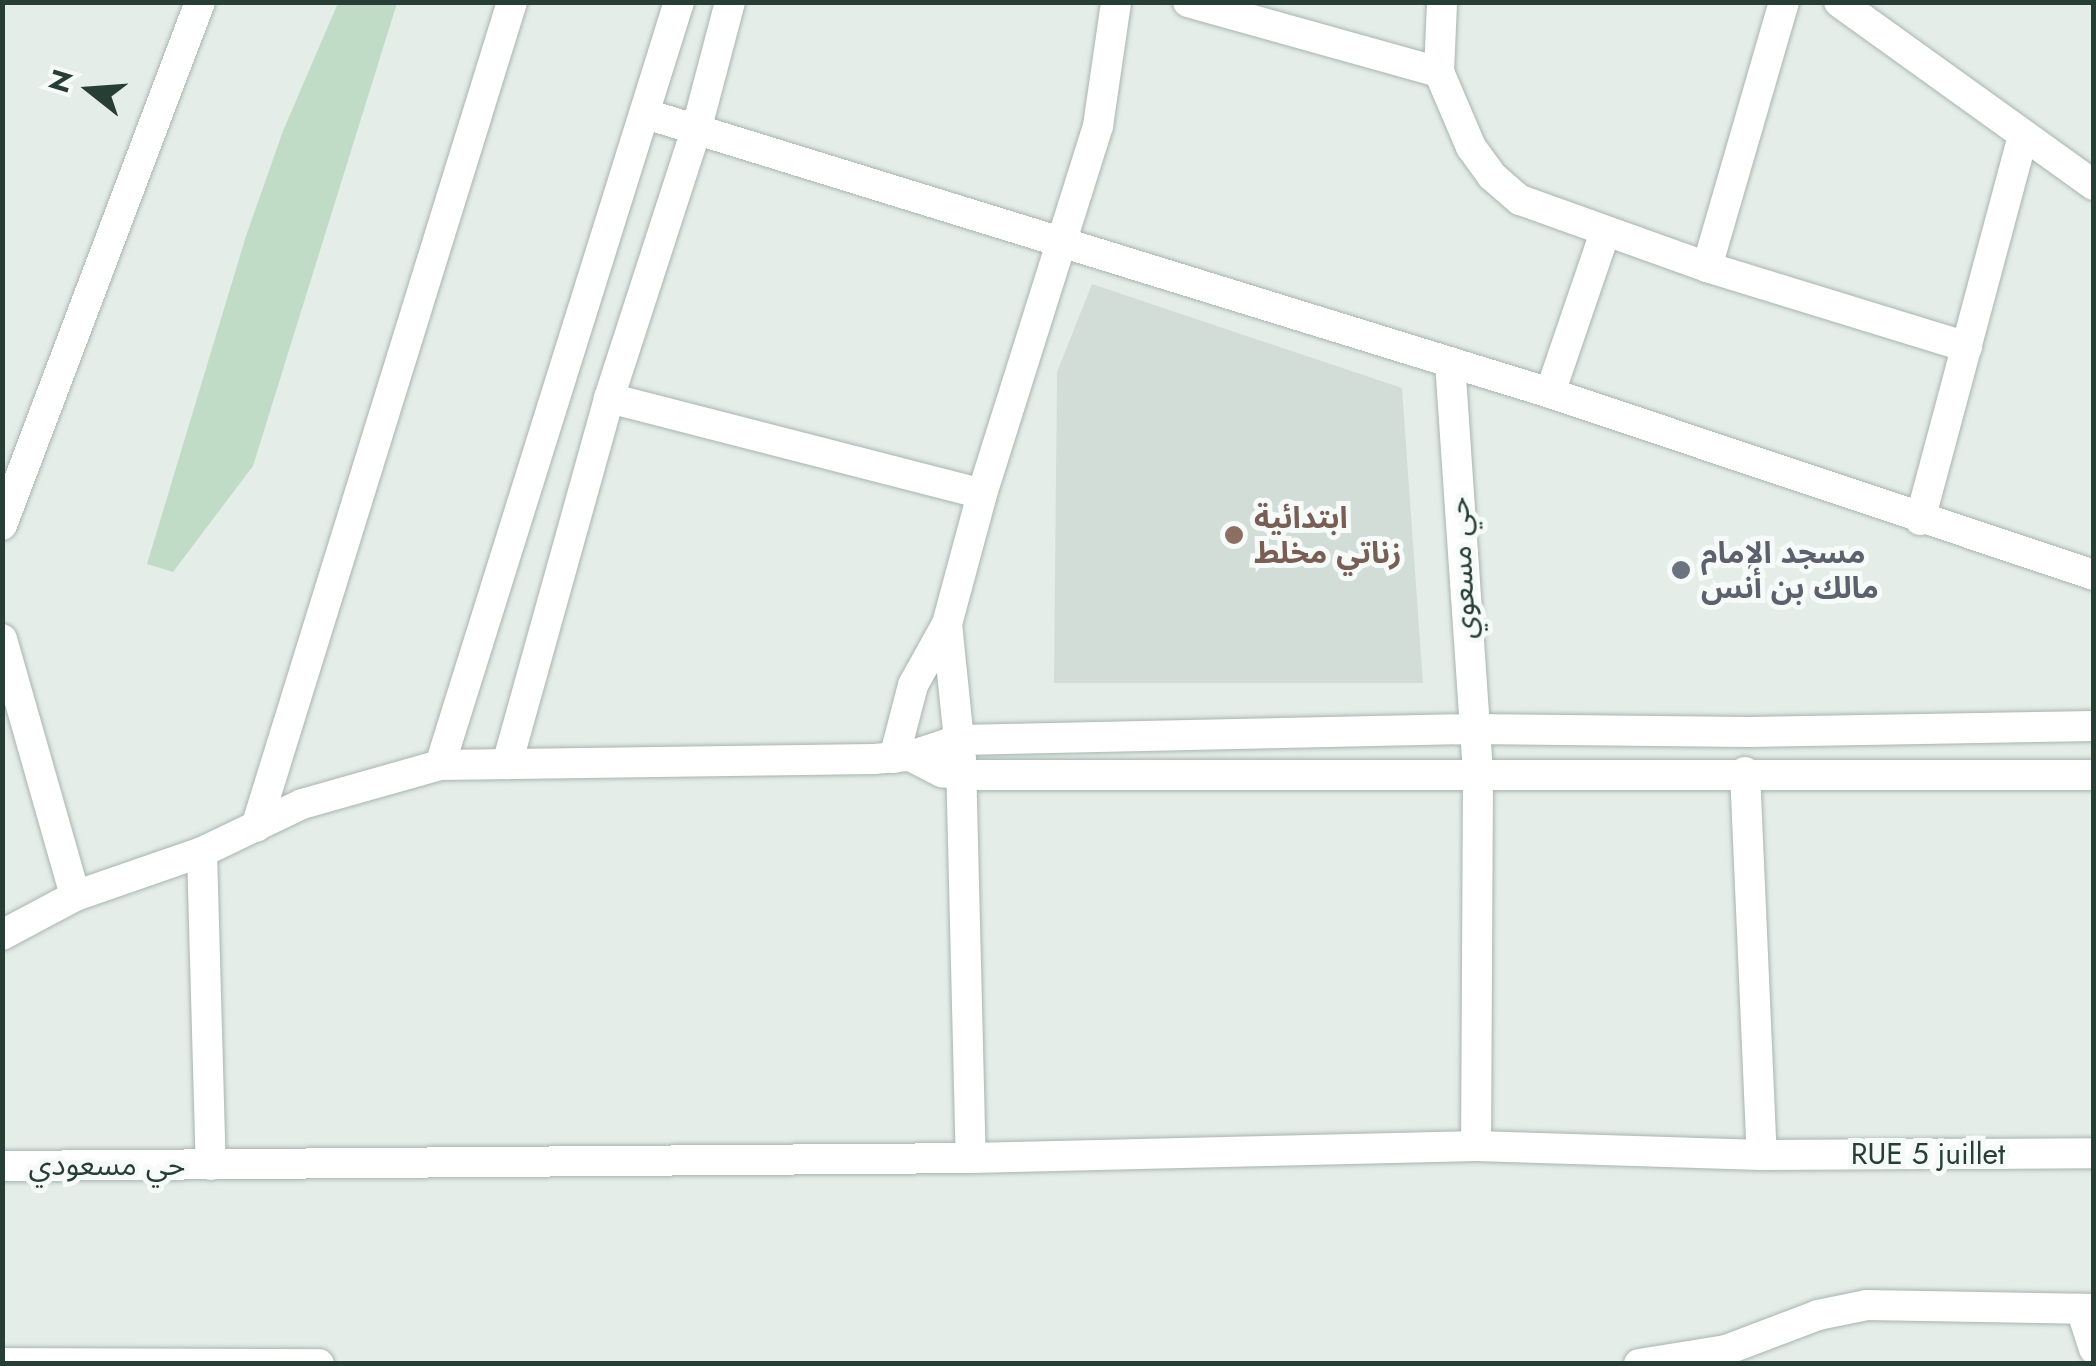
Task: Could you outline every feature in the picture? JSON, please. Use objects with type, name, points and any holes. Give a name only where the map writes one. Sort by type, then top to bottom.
[{"type":"street","points":[[2,524],[200,2]]},
{"type":"street","points":[[256,827],[512,2]]},
{"type":"street","points":[[440,765],[679,2]]},
{"type":"street","points":[[507,764],[609,398],[697,127],[730,2]]},
{"type":"street","points":[[902,757],[913,685],[947,624],[982,494],[1098,126],[1116,2]]},
{"type":"street","points":[[1188,2],[1439,72]]},
{"type":"street","points":[[1442,2],[1439,72],[1456,118],[1492,176],[1520,200],[1707,267],[1967,347]]},
{"type":"street","points":[[1707,267],[1784,2]]},
{"type":"street","points":[[1840,2],[2094,184]]},
{"type":"street","points":[[646,114],[1550,392],[2094,576]]},
{"type":"street","points":[[1920,520],[2023,136]]},
{"type":"street","points":[[1550,392],[1605,232]]},
{"type":"street","name":"حي مسعوي","points":[[1450,362],[1478,775],[1476,1146]]},
{"type":"street","points":[[609,398],[982,494]]},
{"type":"street","points":[[947,624],[961,775],[971,1158]]},
{"type":"street","points":[[2,639],[8,678],[75,896]]},
{"type":"street","points":[[2,935],[75,896],[202,852],[302,804],[440,765],[902,757],[959,740],[1472,729],[1748,732],[2094,726]]},
{"type":"street","points":[[902,757],[961,775],[1745,772],[2094,775]]},
{"type":"street","points":[[1745,772],[1762,1155]]},
{"type":"street","points":[[202,852],[211,1165]]},
{"type":"street","name":"RUE 5 juillet","points":[[971,1158],[1476,1146],[1762,1155],[2094,1153]]},
{"type":"street","name":"حي مسعودي","points":[[2,1166],[971,1158]]},
{"type":"street","points":[[1638,1364],[1726,1350],[1818,1316],[1868,1305],[2087,1309],[2094,1349]]},
{"type":"street","points":[[2,1363],[320,1364]]},
{"type":"shaded area","name":"ابتدائية زناتي مخلط","points":[[1092,284],[1402,388],[1423,683],[1054,683],[1057,372]]},
{"type":"green space","points":[[338,3],[397,3],[253,466],[173,572],[147,564],[246,236],[283,131]]},
{"type":"place","name":"ابتدائية زناتي مخلط","points":[[1234,535]]},
{"type":"place","name":"مسجد الإمام مالك بن أنس","points":[[1681,570]]}]
